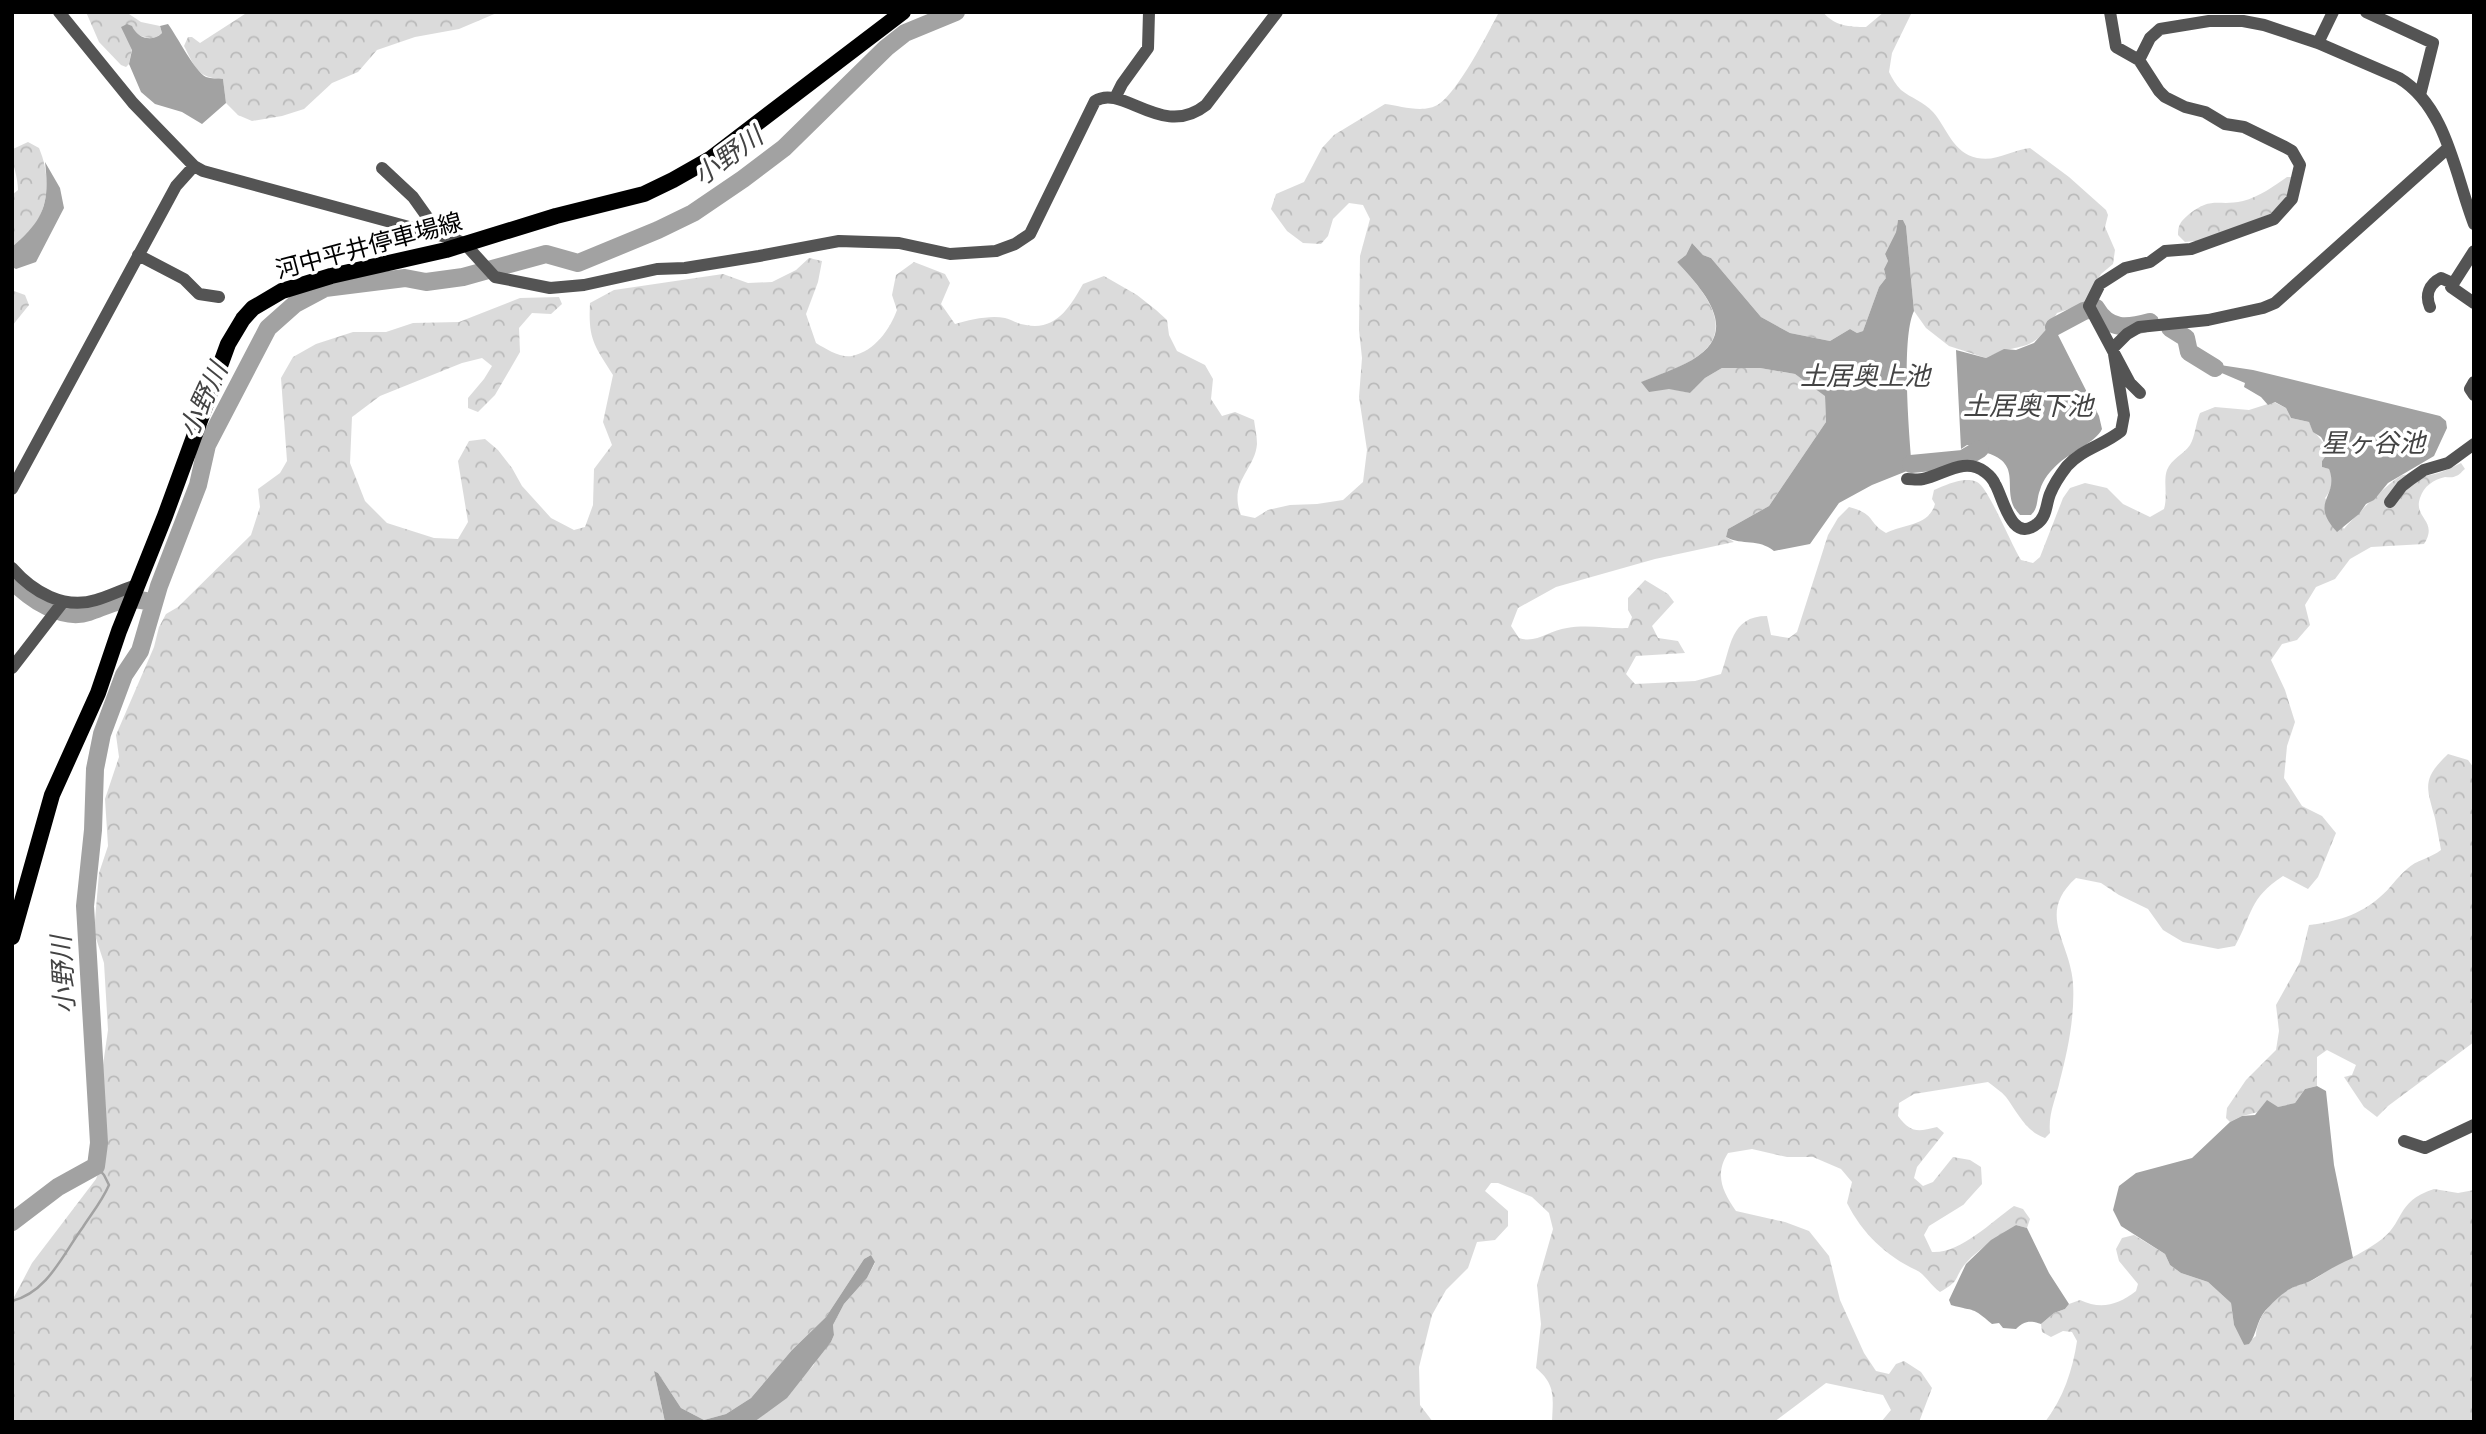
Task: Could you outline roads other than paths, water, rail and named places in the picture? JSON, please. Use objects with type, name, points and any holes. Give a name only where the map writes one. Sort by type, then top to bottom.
[{"type":"main road","name":"河中平井停車場線","points":[[12,937],[48,807],[85,727],[228,344],[253,308],[265,299],[303,283],[467,247],[556,216],[644,194],[710,159],[903,12]]},
{"type":"street","points":[[59,12],[133,103],[194,166],[440,235],[467,247],[495,277],[550,288],[839,241],[899,243],[950,254],[996,251],[1030,234],[1095,102],[1104,97],[1115,98],[1174,118],[1183,118],[1199,111],[1277,12]]},
{"type":"street","points":[[1115,98],[1148,48],[1149,12]]},
{"type":"street","points":[[2110,12],[2116,47],[2139,60],[2165,97],[2185,107],[2206,112],[2225,124],[2244,127],[2285,147],[2297,157],[2300,173],[2292,199],[2274,219],[2191,249],[2165,251],[2150,262],[2125,268],[2100,284],[2091,310],[2130,383],[2140,393]]},
{"type":"street","points":[[2318,43],[2333,12]]},
{"type":"street","points":[[2366,12],[2433,43],[2420,95]]},
{"type":"street","points":[[2139,60],[2150,38],[2160,29],[2245,17],[2318,43],[2399,78],[2411,85],[2433,113],[2474,224]]},
{"type":"street","points":[[2113,348],[2139,327],[2208,320],[2275,303],[2448,148]]},
{"type":"street","points":[[12,489],[176,186],[194,166]]},
{"type":"street","points":[[382,168],[413,197],[440,235]]},
{"type":"street","points":[[2452,284],[2474,251]]},
{"type":"street","points":[[138,256],[184,279],[199,294],[219,297]]},
{"type":"street","points":[[2430,307],[2427,295],[2433,284],[2441,278],[2474,303]]},
{"type":"street","points":[[1907,479],[1923,479],[1956,467],[1979,468],[1987,473],[1996,485],[2008,517],[2013,523],[2021,528],[2038,524],[2054,484],[2069,464],[2080,454],[2121,431],[2124,415],[2113,348]]},
{"type":"street","points":[[2474,382],[2470,389],[2474,395]]},
{"type":"street","points":[[2390,502],[2402,486],[2424,470],[2448,464],[2474,444]]},
{"type":"street","points":[[12,568],[59,608]]},
{"type":"street","points":[[12,668],[59,608],[134,593]]},
{"type":"street","points":[[2404,1141],[2425,1148],[2474,1125]]},
{"type":"water","points":[[127,24],[141,36],[154,38],[162,33],[160,26],[168,24],[202,74],[208,78],[223,79],[226,103],[202,124],[182,112],[155,104],[141,92],[129,64],[132,50],[121,27]]},
{"type":"water","points":[[45,162],[60,188],[64,208],[36,262],[16,269],[12,267],[12,247],[38,219],[45,200]]},
{"type":"water","name":"土居奥上池","points":[[1898,220],[1903,220],[1906,226],[1914,311],[1910,324],[1907,364],[1912,469],[1872,485],[1839,503],[1810,544],[1774,551],[1762,545],[1726,537],[1728,529],[1769,506],[1826,422],[1825,396],[1795,374],[1760,368],[1722,368],[1705,378],[1690,393],[1669,389],[1649,392],[1641,382],[1692,360],[1707,349],[1714,336],[1716,324],[1713,311],[1697,285],[1677,262],[1686,255],[1692,243],[1703,255],[1711,258],[1761,317],[1790,333],[1830,341],[1850,329],[1857,333],[1863,331],[1879,287],[1886,278],[1884,269],[1888,261],[1885,254],[1896,232]]},
{"type":"water","name":"土居奥下池","points":[[2050,325],[2054,327],[2099,416],[2102,429],[2045,478],[2034,512],[2031,515],[2020,515],[2011,498],[2006,465],[1999,458],[1973,446],[1967,445],[1961,449],[1956,350],[1986,358],[2004,349],[2016,350],[2034,343]]},
{"type":"water","name":"星ヶ谷池","points":[[2220,365],[2253,370],[2440,416],[2446,421],[2447,428],[2434,456],[2388,483],[2374,500],[2366,504],[2359,514],[2337,532],[2325,513],[2331,478],[2329,469],[2322,467],[2322,461],[2329,451],[2321,437],[2313,432],[2309,422],[2291,418],[2286,408],[2275,402],[2268,405],[2261,397],[2244,387],[2245,383],[2217,371],[2215,368]]},
{"type":"water","points":[[2317,1086],[2326,1091],[2334,1165],[2353,1258],[2282,1294],[2265,1311],[2252,1340],[2244,1345],[2234,1325],[2231,1303],[2208,1282],[2181,1273],[2170,1265],[2165,1254],[2121,1226],[2113,1210],[2119,1186],[2136,1173],[2192,1158],[2230,1122],[2242,1116],[2255,1115],[2267,1100],[2278,1107],[2295,1103],[2305,1089]]},
{"type":"water","points":[[2016,1225],[2027,1228],[2049,1273],[2069,1304],[2041,1324],[2027,1322],[2016,1329],[2003,1328],[1999,1323],[1992,1324],[1976,1312],[1951,1305],[1949,1300],[1966,1264],[1991,1240]]},
{"type":"water","points":[[871,1255],[875,1262],[867,1278],[844,1304],[833,1325],[834,1335],[831,1342],[787,1398],[754,1422],[665,1422],[654,1371],[681,1408],[704,1420],[726,1414],[751,1398],[792,1350],[826,1317],[864,1259]]},
{"type":"waterway","name":"小野川","points":[[12,1222],[58,1187],[96,1166],[99,1143],[85,906],[93,830],[95,769],[102,734],[124,675],[140,651],[159,586],[198,485],[207,445],[268,328],[295,304],[325,288],[405,278],[426,282],[463,277],[546,254],[578,263],[658,230],[693,213],[784,148],[886,48],[905,33],[956,12]]},
{"type":"waterway","points":[[2054,327],[2084,311],[2096,308],[2107,321],[2120,326],[2150,322]]},
{"type":"waterway","points":[[2170,328],[2186,338],[2189,352],[2215,368]]},
{"type":"waterway","points":[[1911,464],[1963,459],[1980,449]]},
{"type":"waterway","points":[[12,580],[37,601],[68,613],[89,612],[123,600],[146,601]]},
{"type":"waterway","points":[[12,1301],[35,1289],[54,1271],[100,1202],[109,1185],[96,1166]]}]
